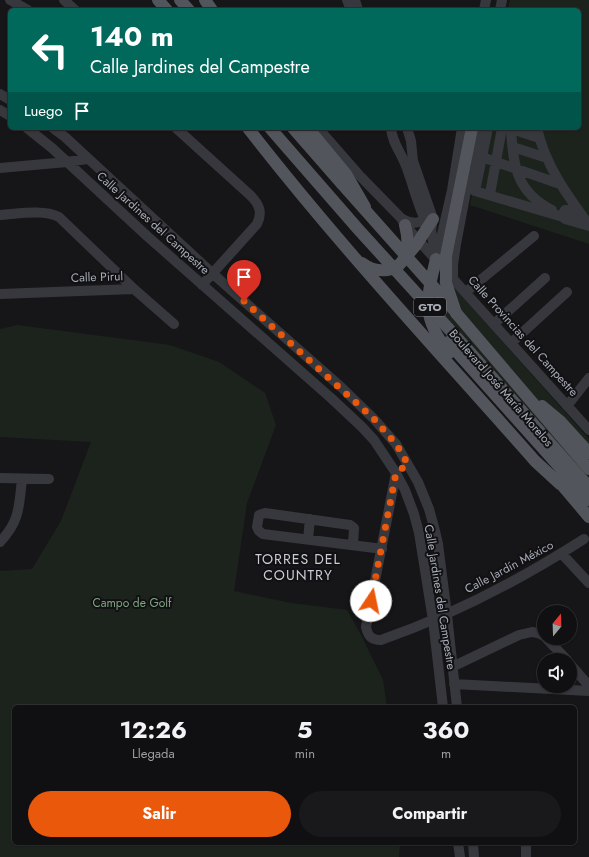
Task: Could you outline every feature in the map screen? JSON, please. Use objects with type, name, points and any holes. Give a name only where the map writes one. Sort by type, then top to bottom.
[{"type":"main road","points":[[150,0],[156,8]]},
{"type":"main road","points":[[158,0],[165,8]]},
{"type":"main road","points":[[180,0],[187,8]]},
{"type":"main road","points":[[250,130],[305,200],[354,256],[535,461],[560,484]]},
{"type":"main road","name":"Boulevard José María Morelos","points":[[272,130],[358,228],[470,351],[589,487]]},
{"type":"main road","name":"Boulevard José María Morelos","points":[[295,130],[456,313],[589,469]]},
{"type":"main road","points":[[310,130],[346,174],[373,219]]},
{"type":"main road","points":[[456,313],[446,283],[446,256],[472,130]]},
{"type":"main road","points":[[402,261],[407,248],[407,236],[403,221]]},
{"type":"main road","points":[[354,256],[364,264],[382,271],[388,271],[395,268],[410,254],[429,224]]},
{"type":"main road","points":[[436,259],[427,303],[429,317],[440,342],[589,517]]},
{"type":"main road","points":[[432,325],[589,500]]},
{"type":"main road","points":[[531,400],[546,409],[560,421],[589,453]]},
{"type":"street","points":[[10,0],[24,8]]},
{"type":"street","points":[[64,0],[73,8]]},
{"type":"street","points":[[206,0],[213,8]]},
{"type":"street","name":"Calle Jardines del Campestre","points":[[29,130],[67,162],[202,285],[362,427],[374,440],[396,473],[405,490],[419,533],[443,705]]},
{"type":"street","name":"Calle Jardines del Campestre","points":[[56,130],[212,273],[341,387],[374,419],[396,444],[418,482],[429,509],[438,544],[457,705]]},
{"type":"street","points":[[178,130],[250,195],[257,203],[260,210],[259,218],[256,224],[202,285]]},
{"type":"street","name":"Calle Provincias del Campestre","points":[[320,130],[589,430]]},
{"type":"street","points":[[391,130],[394,144],[405,164],[429,224]]},
{"type":"street","points":[[408,130],[411,139],[413,161],[436,259]]},
{"type":"street","points":[[436,259],[452,190],[462,130]]},
{"type":"street","points":[[453,278],[456,244],[478,130]]},
{"type":"street","points":[[488,130],[475,191],[567,213],[589,225]]},
{"type":"street","points":[[490,194],[502,130]]},
{"type":"street","points":[[512,130],[512,148],[518,169]]},
{"type":"street","points":[[512,130],[516,148],[517,174],[526,191],[546,207],[567,213],[589,225]]},
{"type":"street","points":[[518,130],[538,133],[547,158],[560,184],[567,213]]},
{"type":"street","points":[[516,148],[547,158]]},
{"type":"street","points":[[400,154],[407,155],[412,151]]},
{"type":"street","points":[[482,157],[560,184]]},
{"type":"street","points":[[0,168],[87,159]]},
{"type":"street","points":[[403,221],[429,224],[440,216],[452,190]]},
{"type":"street","name":"Calle Pirul","points":[[0,215],[44,212],[55,215],[67,224],[134,289]]},
{"type":"street","points":[[466,292],[534,236]]},
{"type":"street","points":[[494,324],[545,278]]},
{"type":"street","points":[[134,289],[174,324]]},
{"type":"street","name":"Calle Pirul","points":[[0,294],[134,289]]},
{"type":"street","points":[[512,343],[567,292]]},
{"type":"street","points":[[567,406],[589,378]]},
{"type":"street","points":[[396,473],[408,464]]},
{"type":"street","name":"Calle Jardín México","points":[[396,473],[366,627],[368,635],[374,639],[381,640],[447,615],[515,581],[562,554],[584,539]]},
{"type":"street","points":[[0,478],[49,479]]},
{"type":"street","points":[[0,542],[15,522],[19,507],[22,479]]},
{"type":"street","points":[[353,545],[354,528],[350,525],[262,513],[260,515],[257,527],[263,534],[382,549]]},
{"type":"street","points":[[308,539],[310,519]]},
{"type":"street","points":[[562,554],[589,583]]},
{"type":"street","points":[[452,667],[519,635],[532,632],[537,633]]},
{"type":"street","points":[[553,645],[560,653]]},
{"type":"street","points":[[577,672],[589,686]]},
{"type":"street","points":[[454,684],[589,691]]},
{"type":"street","points":[[458,845],[460,857]]},
{"type":"street","points":[[473,845],[474,857]]},
{"type":"street","points":[[526,845],[526,857]]},
{"type":"green space","points":[[510,0],[589,0],[589,244],[470,205],[485,130],[581,130],[581,8],[508,8]]},
{"type":"green space","points":[[441,275],[444,276],[589,439],[589,508],[491,396],[531,432],[436,325],[438,285]]},
{"type":"green space","name":"Campo de Golf","points":[[17,325],[170,345],[219,362],[265,393],[276,425],[247,503],[234,591],[291,603],[347,610],[383,680],[387,705],[12,705],[12,845],[400,845],[399,857],[0,857],[0,571],[32,569],[61,521],[91,442],[0,437],[0,329]]},
{"type":"district","name":"TORRES DEL COUNTRY","points":[[298,568]]},
{"type":"route","points":[[244,301],[341,387],[374,419],[396,444],[408,464],[396,473],[371,601]]}]
